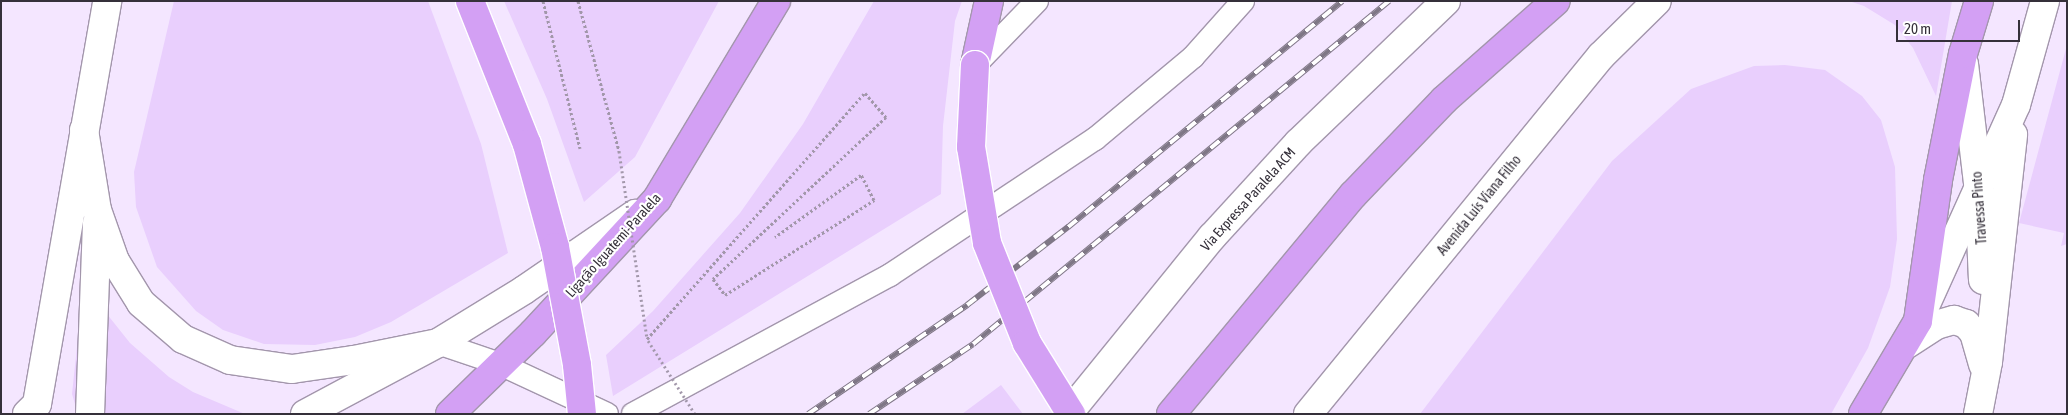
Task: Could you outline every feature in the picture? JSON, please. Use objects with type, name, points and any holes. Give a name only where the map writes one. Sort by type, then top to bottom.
[{"type":"highway","points":[[470,1],[527,144],[554,247],[582,414]]},
{"type":"highway","name":"Ligação Iguatemi-Paralela","points":[[450,414],[657,199],[776,1]]},
{"type":"highway","points":[[989,1],[975,65],[971,147],[987,244],[1027,343],[1070,414]]},
{"type":"highway","points":[[1171,414],[1353,195],[1444,100],[1556,1]]},
{"type":"highway","points":[[1863,414],[1918,321],[1938,180],[1963,54],[1979,1]]},
{"type":"main road","points":[[27,414],[37,404],[107,1]]},
{"type":"main road","name":"Via Expressa Paralela ACM","points":[[1070,414],[1212,237],[1298,144],[1446,1]]},
{"type":"main road","name":"Avenida Luís Viana Filho","points":[[1308,414],[1601,56],[1656,1]]},
{"type":"main road","points":[[1918,321],[2016,105],[2045,1]]},
{"type":"main road","name":"Travessa Pinto","points":[[1963,54],[1978,192],[1986,368]]},
{"type":"main road","name":"Travessa Pinto","points":[[1978,414],[1986,368],[2016,105]]},
{"type":"main road","points":[[84,130],[97,210],[115,261],[141,303],[183,339],[230,360],[292,369],[354,360],[438,342]]},
{"type":"main road","points":[[305,414],[438,342],[524,290],[657,199]]},
{"type":"main road","points":[[90,414],[97,210]]},
{"type":"main road","name":"Travessa Pinto","points":[[1904,347],[1936,325],[1954,320],[1966,324],[1974,334],[1986,368]]},
{"type":"lane","points":[[975,65],[1037,1]]},
{"type":"lane","points":[[633,414],[890,274],[1095,138],[1193,57],[1243,1]]},
{"type":"lane","points":[[438,342],[500,364],[607,414]]},
{"type":"path","points":[[543,1],[580,148]]},
{"type":"path","points":[[578,1],[618,151],[647,339],[695,414]]},
{"type":"path","points":[[647,339],[865,93],[886,117],[713,279],[726,295],[874,200],[862,175],[775,237]]},
{"type":"shaded area","points":[[174,1],[428,1],[481,144],[508,253],[391,322],[355,337],[315,345],[264,344],[223,330],[196,311],[157,267],[136,207],[134,172]]},
{"type":"shaded area","points":[[504,1],[719,1],[635,157],[584,202],[547,99]]},
{"type":"shaded area","points":[[874,1],[962,1],[955,21],[943,126],[941,194],[613,396],[606,355],[653,311],[740,213],[803,124]]},
{"type":"shaded area","points":[[1849,1],[1952,1],[1936,96],[1913,48],[1895,25],[1864,6]]},
{"type":"shaded area","points":[[2067,45],[2067,244],[2061,246],[2064,233],[2019,223]]},
{"type":"shaded area","points":[[1785,65],[1825,70],[1862,96],[1881,120],[1895,167],[1897,239],[1890,287],[1868,348],[1831,414],[1420,414],[1612,161],[1691,89],[1754,66]]},
{"type":"shaded area","points":[[82,299],[95,299],[130,343],[169,377],[193,392],[245,414],[78,414],[72,394]]},
{"type":"shaded area","points":[[1001,385],[1023,414],[962,414]]},
{"type":"railway","points":[[808,414],[967,305],[1068,227],[1342,1]]},
{"type":"railway","points":[[869,414],[973,344],[1389,1]]}]
